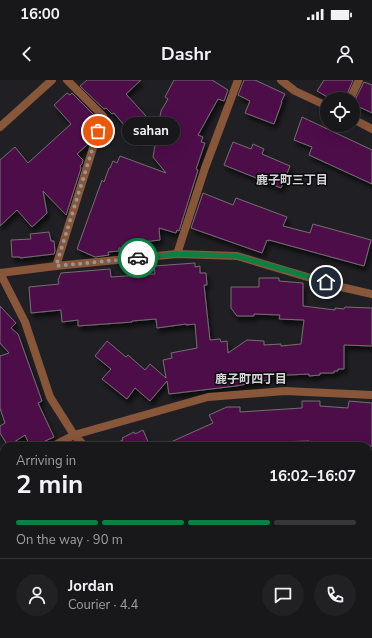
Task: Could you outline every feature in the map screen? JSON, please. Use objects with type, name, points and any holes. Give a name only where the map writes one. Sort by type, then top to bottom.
[{"type":"street","points":[[0,127],[52,80]]},
{"type":"street","points":[[56,266],[103,116],[67,80]]},
{"type":"street","points":[[177,254],[205,168],[238,80]]},
{"type":"street","points":[[281,80],[295,91],[320,103]]},
{"type":"street","points":[[353,92],[359,80]]},
{"type":"street","points":[[360,123],[372,129]]},
{"type":"street","points":[[81,442],[74,435],[50,397],[25,322],[0,273],[177,254],[237,256],[341,287],[372,294]]},
{"type":"street","points":[[61,442],[74,435],[208,397],[285,391],[372,395]]},
{"type":"building","points":[[87,80],[141,80],[126,94],[155,126],[138,141],[114,113],[112,114],[106,108],[104,109],[80,86]]},
{"type":"building","points":[[174,80],[212,80],[228,90],[224,101],[218,99],[198,135],[203,137],[201,142],[205,143],[196,169],[198,170],[179,231],[177,230],[176,233],[159,228],[160,240],[134,243],[134,247],[119,248],[119,251],[108,252],[109,255],[95,257],[77,249],[102,180],[104,182],[113,161],[117,163],[120,156],[166,173],[153,157],[161,111],[168,99],[165,97]]},
{"type":"building","points":[[244,80],[255,80],[285,94],[274,124],[245,113],[250,101],[238,95]]},
{"type":"building","points":[[324,80],[353,80],[348,92],[320,93],[317,91]]},
{"type":"building","points":[[364,82],[372,85],[372,113],[360,107],[359,92]]},
{"type":"building","points":[[67,93],[70,95],[72,93],[96,117],[84,130],[91,137],[89,143],[77,154],[83,160],[66,215],[43,191],[47,213],[32,227],[17,210],[0,226],[0,160],[15,147],[28,163],[71,124],[54,105]]},
{"type":"building","points":[[302,117],[320,125],[320,132],[334,132],[372,150],[372,184],[309,155],[312,147],[294,140]]},
{"type":"building","points":[[233,142],[251,149],[253,144],[264,149],[262,154],[290,166],[281,188],[224,165]]},
{"type":"building","points":[[203,193],[233,205],[236,198],[287,217],[283,226],[310,233],[313,224],[371,240],[364,266],[269,240],[267,240],[262,253],[191,228]]},
{"type":"building","points":[[49,232],[51,241],[54,241],[54,254],[20,258],[12,257],[11,240],[31,239],[30,234]]},
{"type":"building","points":[[195,263],[195,267],[200,266],[200,273],[206,273],[207,285],[204,285],[210,340],[220,339],[221,342],[227,341],[228,353],[247,340],[264,341],[264,345],[281,344],[281,346],[301,344],[304,320],[279,319],[280,315],[254,314],[254,316],[237,316],[231,308],[231,287],[259,287],[259,278],[279,278],[279,281],[303,283],[303,306],[335,310],[335,308],[344,309],[345,307],[372,308],[372,346],[344,345],[344,369],[338,369],[338,371],[334,371],[334,373],[320,373],[320,375],[309,376],[309,374],[267,376],[268,380],[236,386],[169,394],[167,381],[150,401],[135,388],[127,399],[102,379],[111,369],[95,356],[107,341],[126,357],[128,355],[145,370],[150,364],[166,378],[163,360],[172,358],[171,353],[197,348],[195,324],[157,328],[156,319],[78,326],[78,320],[62,322],[61,310],[31,313],[29,287],[59,284],[58,280],[61,273],[110,269],[111,277],[155,274],[154,266]]},
{"type":"building","points":[[0,306],[16,323],[11,328],[18,334],[42,401],[38,403],[54,437],[43,442],[28,442],[25,435],[14,442],[6,442],[0,433],[0,426],[5,423],[0,408],[0,356],[9,353],[0,343]]},
{"type":"building","points":[[302,401],[320,401],[320,406],[348,408],[349,401],[372,403],[372,442],[171,442],[213,423],[209,415],[227,407],[240,407],[240,412],[302,408]]},
{"type":"building","points":[[143,430],[148,442],[119,442],[123,440],[122,438],[134,432],[135,434]]},
{"type":"way so far","points":[[98,131],[56,266],[138,258]]},
{"type":"place","name":"sahan","points":[[98,131]]},
{"type":"district","name":"鹿子町三丁目","points":[[292,180]]},
{"type":"district","name":"鹿子町四丁目","points":[[251,379]]},
{"type":"route","points":[[138,258],[177,254],[237,256],[326,282]]}]
